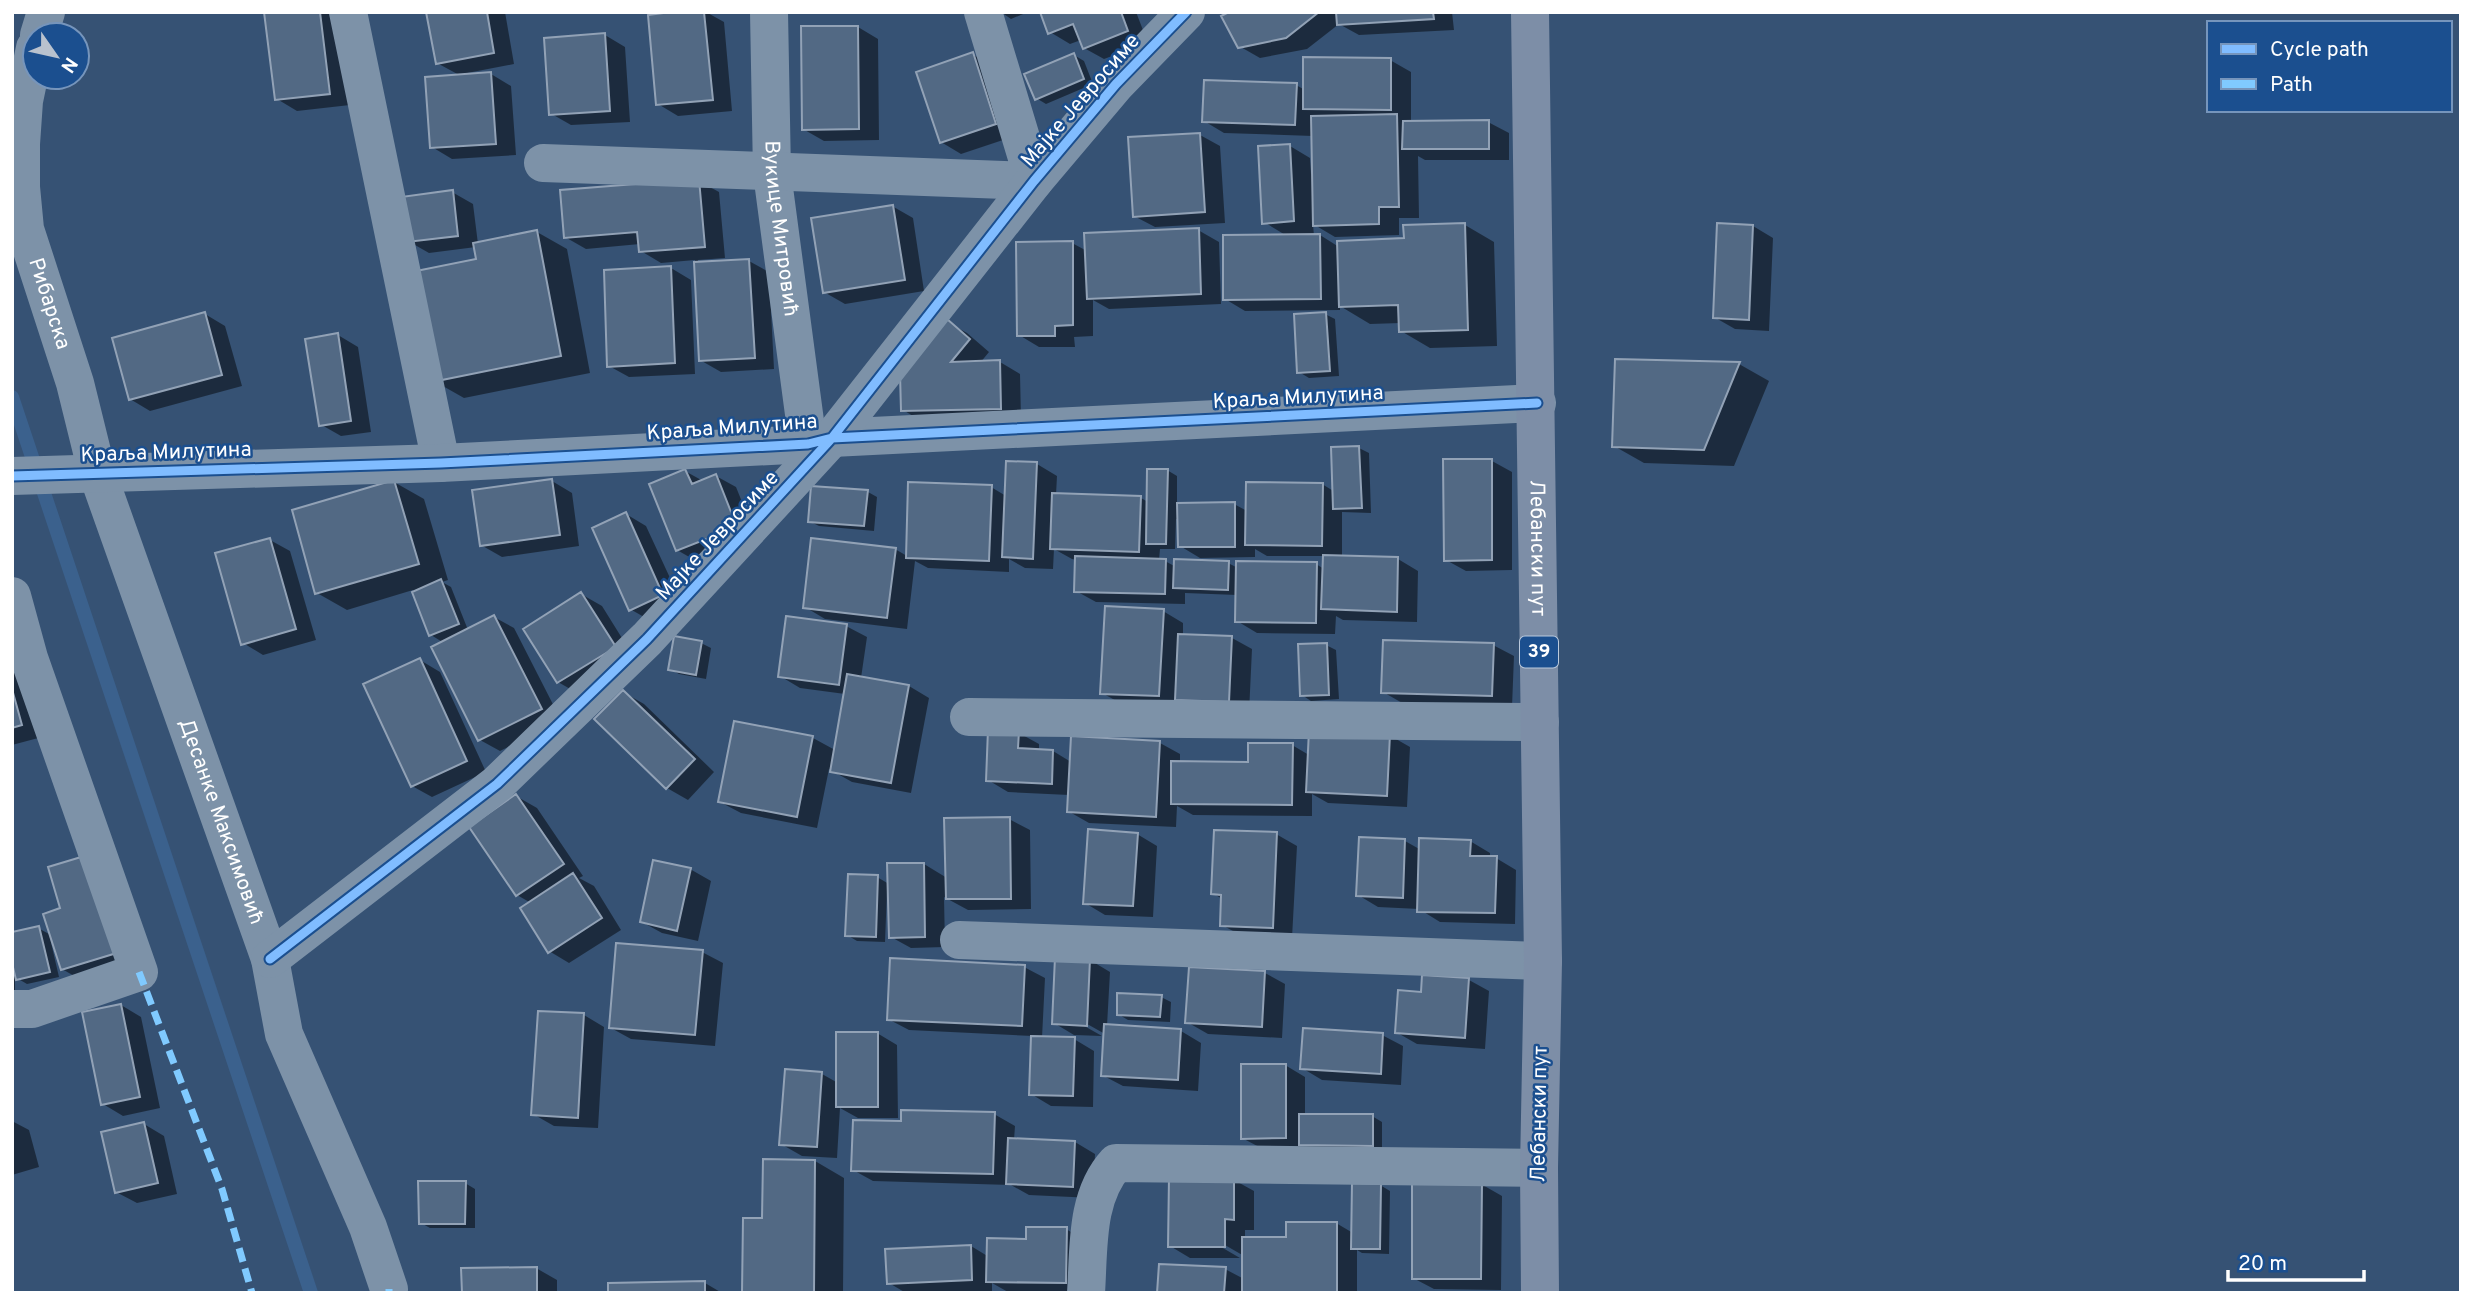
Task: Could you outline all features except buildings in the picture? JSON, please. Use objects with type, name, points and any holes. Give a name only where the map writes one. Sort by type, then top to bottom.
[{"type":"main road","name":"Лебански пут","points":[[1530,12],[1543,961],[1539,1168],[1540,1293]]},
{"type":"street","points":[[348,12],[441,463]]},
{"type":"street","name":"Вукице Митровић","points":[[769,12],[772,173],[820,441]]},
{"type":"street","points":[[543,163],[1034,181],[983,12]]},
{"type":"street","name":"Мајке Јевросиме","points":[[270,959],[498,784],[647,639],[820,441],[1116,84],[1186,12]]},
{"type":"street","name":"Рибарска","points":[[26,91],[21,144],[25,229],[75,383],[83,473]]},
{"type":"street","name":"Краља Милутина","points":[[12,476],[441,463],[1537,403]]},
{"type":"street","name":"Десанке Максимовић","points":[[83,473],[270,959],[284,1034],[368,1227],[389,1289]]},
{"type":"street","points":[[12,596],[29,658],[139,972],[33,1009],[12,1009]]},
{"type":"street","points":[[969,717],[1540,722]]},
{"type":"street","points":[[959,940],[1543,961]]},
{"type":"street","points":[[1086,1293],[1093,1206],[1104,1177],[1116,1163],[1539,1168]]},
{"type":"waterway","points":[[12,397],[311,1293]]},
{"type":"marked path","points":[[139,972],[222,1189],[252,1293]]},
{"type":"cycle path","points":[[270,959],[497,784],[647,639],[832,438],[1034,181],[1116,84],[1186,12]]},
{"type":"cycle path","points":[[12,476],[441,463],[808,444],[832,438],[1537,403]]}]
